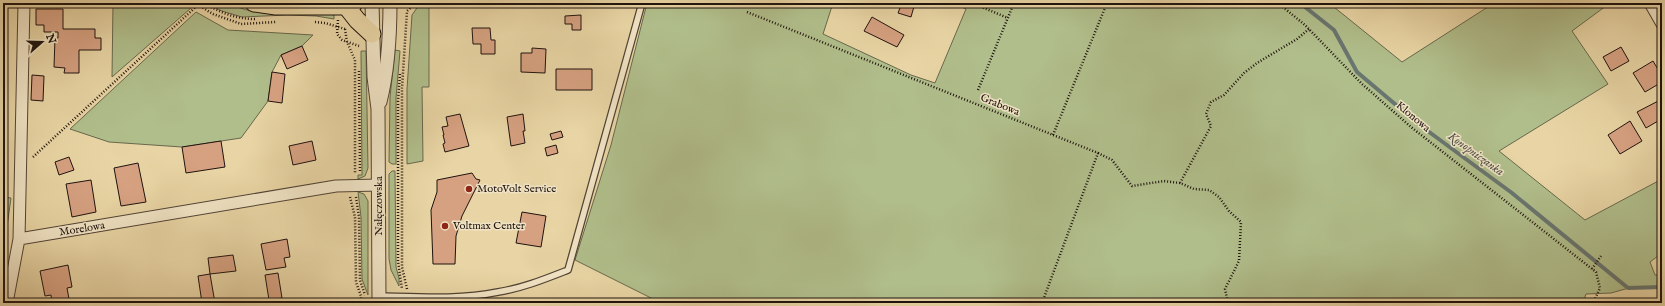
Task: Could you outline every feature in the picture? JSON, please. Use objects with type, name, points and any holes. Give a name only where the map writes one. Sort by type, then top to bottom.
[{"type":"main road","points":[[254,3],[276,6],[350,5],[357,20],[372,34]]},
{"type":"street","points":[[7,303],[19,239],[24,3]]},
{"type":"street","name":"Nałęczowska","points":[[372,3],[374,77],[378,109],[379,300]]},
{"type":"street","name":"Nałęczowska","points":[[378,109],[384,86],[390,34],[390,3]]},
{"type":"street","points":[[1650,3],[1662,24]]},
{"type":"street","name":"Morelowa","points":[[19,239],[336,186],[379,185]]},
{"type":"lane","points":[[379,300],[457,297],[498,293],[527,286],[568,270],[642,3]]},
{"type":"path","points":[[21,168],[200,3]]},
{"type":"path","points":[[408,290],[402,267],[402,88],[407,11],[416,3]]},
{"type":"path","points":[[972,3],[1008,18]]},
{"type":"path","points":[[978,90],[1014,3]]},
{"type":"path","points":[[1053,135],[1107,3]]},
{"type":"path","name":"Klonowa","points":[[1278,3],[1294,15],[1362,84],[1411,127],[1596,272],[1600,288],[1593,303]]},
{"type":"path","name":"Grabowa","points":[[747,12],[1098,153],[1112,160],[1132,186],[1164,181],[1180,183]]},
{"type":"path","points":[[1228,303],[1226,289],[1239,261],[1242,222],[1229,211],[1219,197],[1209,190],[1194,188],[1180,183],[1211,126],[1206,114],[1210,102],[1224,95],[1244,73],[1253,66],[1297,39],[1309,29]]},
{"type":"path","points":[[337,34],[342,40],[360,45],[360,52]]},
{"type":"path","points":[[345,34],[355,60],[355,174],[360,173],[359,68]]},
{"type":"path","points":[[402,34],[398,102],[398,266],[402,288]]},
{"type":"path","points":[[1042,303],[1098,153]]},
{"type":"path","points":[[350,194],[355,217],[356,282],[361,296],[361,303]]},
{"type":"path","points":[[355,194],[359,217],[360,280],[365,295]]},
{"type":"path","points":[[1592,269],[1601,256]]},
{"type":"green space","points":[[113,3],[185,3],[191,8],[112,77]]},
{"type":"green space","points":[[206,3],[225,3],[247,10],[269,13],[329,14],[334,15],[334,19],[316,16],[287,15],[242,17],[222,11]]},
{"type":"green space","points":[[426,3],[514,3],[514,6],[429,7],[429,87],[422,87],[423,161],[407,164],[407,89],[412,15],[419,5]]},
{"type":"green space","points":[[647,3],[833,3],[823,34],[911,75],[935,83],[966,9],[953,3],[1329,3],[1402,62],[1494,3],[1610,3],[1572,31],[1608,84],[1499,151],[1585,220],[1662,179],[1662,253],[1650,262],[1655,275],[1662,275],[1662,287],[1629,288],[1611,293],[1586,294],[1583,303],[766,303],[761,301],[760,303],[661,303],[575,260],[611,145]]},
{"type":"green space","points":[[196,12],[228,30],[313,35],[302,46],[281,55],[272,72],[268,101],[241,138],[182,147],[109,142],[70,129]]},
{"type":"green space","points":[[395,50],[400,51],[396,98],[396,164],[392,164],[389,162],[390,97]]},
{"type":"green space","points":[[361,51],[366,51],[368,168],[365,176],[358,179],[358,175],[362,175]]},
{"type":"green space","points":[[392,171],[395,171],[396,267],[399,278],[399,286],[391,270],[389,259],[389,174]]},
{"type":"green space","points":[[358,192],[364,194],[368,201],[368,295],[362,279],[361,217]]},
{"type":"green space","points":[[3,197],[11,198],[3,255]]},
{"type":"building","points":[[902,3],[915,3],[911,17],[898,13]]},
{"type":"building","points":[[36,9],[63,9],[63,29],[95,29],[95,38],[101,38],[101,50],[79,50],[79,73],[64,73],[65,68],[54,67],[55,38],[58,38],[58,32],[44,32],[44,25],[36,25]]},
{"type":"building","points":[[581,15],[581,30],[572,30],[572,24],[565,24],[565,16]]},
{"type":"building","points":[[872,17],[904,35],[897,47],[864,31]]},
{"type":"building","points":[[472,28],[490,28],[491,40],[495,40],[495,54],[481,54],[481,44],[473,44]]},
{"type":"building","points":[[302,46],[308,60],[287,69],[281,55]]},
{"type":"building","points":[[1621,47],[1629,61],[1611,71],[1603,57]]},
{"type":"building","points":[[532,48],[546,49],[545,73],[521,72],[521,53],[532,53]]},
{"type":"building","points":[[1653,61],[1662,76],[1662,82],[1645,92],[1633,73]]},
{"type":"building","points":[[556,69],[592,69],[592,90],[556,90]]},
{"type":"building","points":[[272,72],[285,74],[282,103],[268,101]]},
{"type":"building","points":[[32,75],[44,76],[43,101],[31,100]]},
{"type":"building","points":[[1662,99],[1662,122],[1660,123],[1658,121],[1646,128],[1637,112]]},
{"type":"building","points":[[460,114],[469,146],[445,152],[442,127],[448,126],[446,117]]},
{"type":"building","points":[[523,114],[525,143],[511,146],[507,117]]},
{"type":"building","points":[[1630,121],[1642,141],[1620,154],[1608,135]]},
{"type":"building","points":[[561,131],[563,137],[552,140],[550,134]]},
{"type":"building","points":[[221,141],[225,167],[186,173],[182,147]]},
{"type":"building","points":[[312,141],[316,160],[293,165],[289,146]]},
{"type":"building","points":[[556,145],[558,153],[547,156],[545,148]]},
{"type":"building","points":[[69,157],[74,170],[59,175],[55,162]]},
{"type":"building","points":[[138,163],[146,202],[121,206],[114,168]]},
{"type":"building","name":"Voltmax Center","points":[[472,173],[476,179],[480,180],[462,216],[456,236],[455,264],[433,264],[431,210],[437,192],[437,180]]},
{"type":"building","points":[[91,180],[96,212],[72,217],[66,184]]},
{"type":"building","points":[[522,212],[546,216],[541,247],[516,243]]},
{"type":"building","points":[[287,239],[290,257],[284,258],[286,267],[266,270],[261,244]]},
{"type":"building","points":[[233,255],[236,271],[210,274],[208,258]]},
{"type":"building","points":[[68,265],[72,287],[67,288],[69,299],[52,303],[51,295],[45,296],[40,271]]},
{"type":"building","points":[[278,273],[282,298],[269,300],[265,275]]},
{"type":"building","points":[[210,274],[215,303],[202,303],[198,276]]},
{"type":"waterway","name":"Konopniczanka","points":[[1300,3],[1334,30],[1357,72],[1421,126],[1512,193],[1628,288],[1662,287]]},
{"type":"place","name":"MotoVolt Service","points":[[469,189]]},
{"type":"place","name":"Voltmax Center","points":[[445,226]]}]
